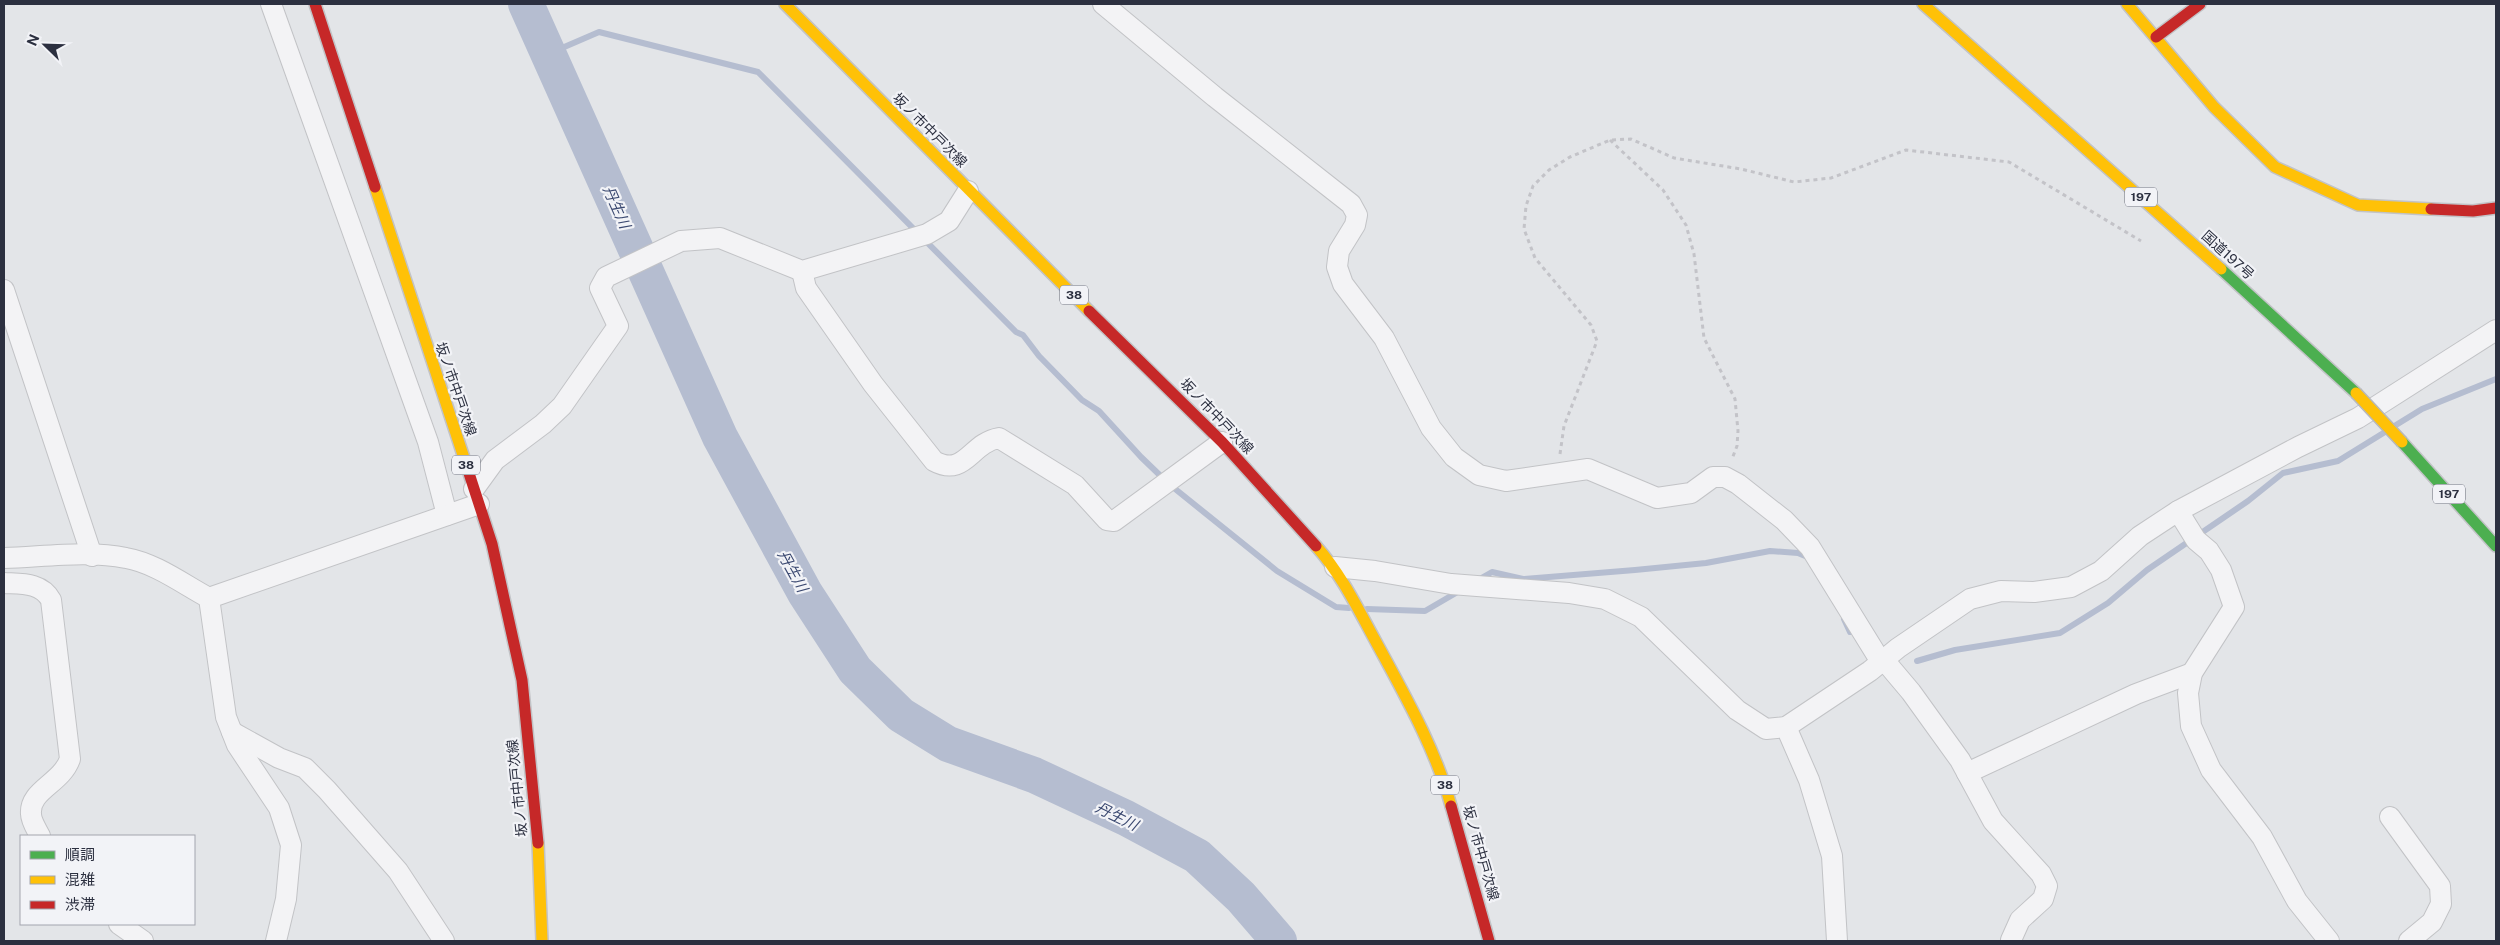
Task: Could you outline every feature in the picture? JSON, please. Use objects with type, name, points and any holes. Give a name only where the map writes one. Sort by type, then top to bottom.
[{"type":"main road","name":"坂ノ市中戸次線","points":[[315,4],[492,544],[522,680],[539,857],[542,941]]},
{"type":"main road","name":"坂ノ市中戸次線","points":[[784,4],[1222,442],[1335,568],[1402,690],[1446,787],[1490,941]]},
{"type":"main road","name":"国道197号","points":[[1923,4],[2170,223],[2356,393],[2496,546]]},
{"type":"main road","points":[[2127,4],[2214,108],[2275,167],[2358,205],[2473,210],[2496,208]]},
{"type":"main road","points":[[2156,37],[2200,4]]},
{"type":"street","points":[[271,4],[428,442],[447,515]]},
{"type":"street","points":[[1103,4],[1229,109],[1352,204],[1357,215],[1355,226],[1339,251],[1337,267],[1343,284],[1384,338],[1431,428],[1454,457],[1479,474],[1506,481],[1588,468],[1656,498],[1690,493],[1713,477],[1725,477],[1738,484],[1784,520],[1810,547],[1882,661],[1912,692],[1967,773],[1993,821],[2041,874],[2047,886],[2043,899],[2020,920],[2010,941]]},
{"type":"street","points":[[4,558],[92,556],[127,558],[155,569],[209,598],[447,515],[477,497],[495,460],[543,424],[562,406],[610,339],[618,326],[600,288],[606,277],[681,241],[720,238],[802,271],[927,234],[949,221],[968,190]]},
{"type":"street","points":[[802,271],[806,288],[873,384],[934,461],[946,467],[956,467],[988,440],[999,438],[1075,485],[1107,520],[1114,521],[1222,442]]},
{"type":"street","points":[[4,290],[92,556]]},
{"type":"street","points":[[1335,568],[1374,571],[1454,584],[1569,593],[1605,599],[1641,616],[1737,710],[1766,729],[1786,727],[1970,599],[2001,591],[2034,592],[2071,587],[2101,571],[2140,536],[2298,447],[2358,418],[2496,330]]},
{"type":"street","points":[[2180,514],[2196,540],[2209,551],[2221,570],[2234,607],[2192,673],[2188,693],[2190,726],[2211,770],[2262,837],[2296,901],[2329,941]]},
{"type":"street","points":[[4,583],[40,588],[47,592],[51,600],[70,759],[67,768],[54,782],[39,792],[31,806],[30,816],[40,835]]},
{"type":"street","points":[[209,598],[226,717],[237,745],[279,808],[291,845],[286,899],[276,941]]},
{"type":"street","points":[[1967,773],[2136,694],[2192,673]]},
{"type":"street","points":[[1786,727],[1809,780],[1832,856],[1837,941]]},
{"type":"street","points":[[232,732],[280,758],[305,768],[327,790],[398,871],[444,941]]},
{"type":"street","points":[[2390,817],[2440,886],[2441,904],[2432,922],[2408,941]]},
{"type":"street","points":[[120,925],[143,941]]},
{"type":"path","points":[[1542,476],[1560,455],[1564,426],[1597,341],[1591,325],[1535,258],[1524,229],[1526,206],[1533,186],[1549,170],[1570,157],[1610,140],[1632,139],[1674,158],[1741,169],[1794,182],[1831,178],[1906,150],[2009,162],[2141,240]]},
{"type":"path","points":[[1610,140],[1663,190],[1686,225],[1694,254],[1704,338],[1735,399],[1738,431],[1737,446],[1725,477]]},
{"type":"waterway","name":"丹生川","points":[[526,4],[720,437],[805,593],[855,670],[901,715],[948,744],[1034,775],[1126,818],[1197,856],[1241,897],[1279,941]]},
{"type":"waterway","points":[[548,54],[599,32],[758,72],[1016,332],[1023,335],[1039,356],[1082,400],[1099,411],[1141,457],[1169,484],[1277,571],[1336,607],[1349,608]]},
{"type":"waterway","points":[[2396,425],[2422,409],[2496,379]]},
{"type":"waterway","points":[[1917,661],[1955,650],[2060,633],[2108,603],[2147,570],[2248,501],[2283,473],[2338,461],[2385,432]]},
{"type":"waterway","points":[[1478,580],[1492,572],[1523,579],[1706,563],[1770,551],[1798,553],[1810,558]]},
{"type":"waterway","points":[[1367,609],[1425,611],[1461,590]]},
{"type":"waterway","points":[[1844,619],[1850,632]]},
{"type":"traffic: fast","points":[[2221,269],[2356,393]]},
{"type":"traffic: fast","points":[[2402,442],[2496,546]]},
{"type":"traffic: slow","points":[[785,4],[1089,311]]},
{"type":"traffic: slow","points":[[1923,4],[2221,269]]},
{"type":"traffic: slow","points":[[2127,4],[2214,107],[2275,167],[2358,205],[2431,209]]},
{"type":"traffic: slow","points":[[375,187],[466,464]]},
{"type":"traffic: slow","points":[[2356,393],[2402,442]]},
{"type":"traffic: slow","points":[[1316,546],[1348,591],[1407,700],[1437,763],[1451,806]]},
{"type":"traffic: slow","points":[[538,843],[542,941]]},
{"type":"traffic: jam","points":[[315,4],[375,187]]},
{"type":"traffic: jam","points":[[2156,37],[2200,4]]},
{"type":"traffic: jam","points":[[2431,209],[2473,211],[2496,208]]},
{"type":"traffic: jam","points":[[1089,311],[1222,442],[1316,546]]},
{"type":"traffic: jam","points":[[466,464],[492,544],[522,680],[538,843]]},
{"type":"traffic: jam","points":[[1451,806],[1489,941]]}]
